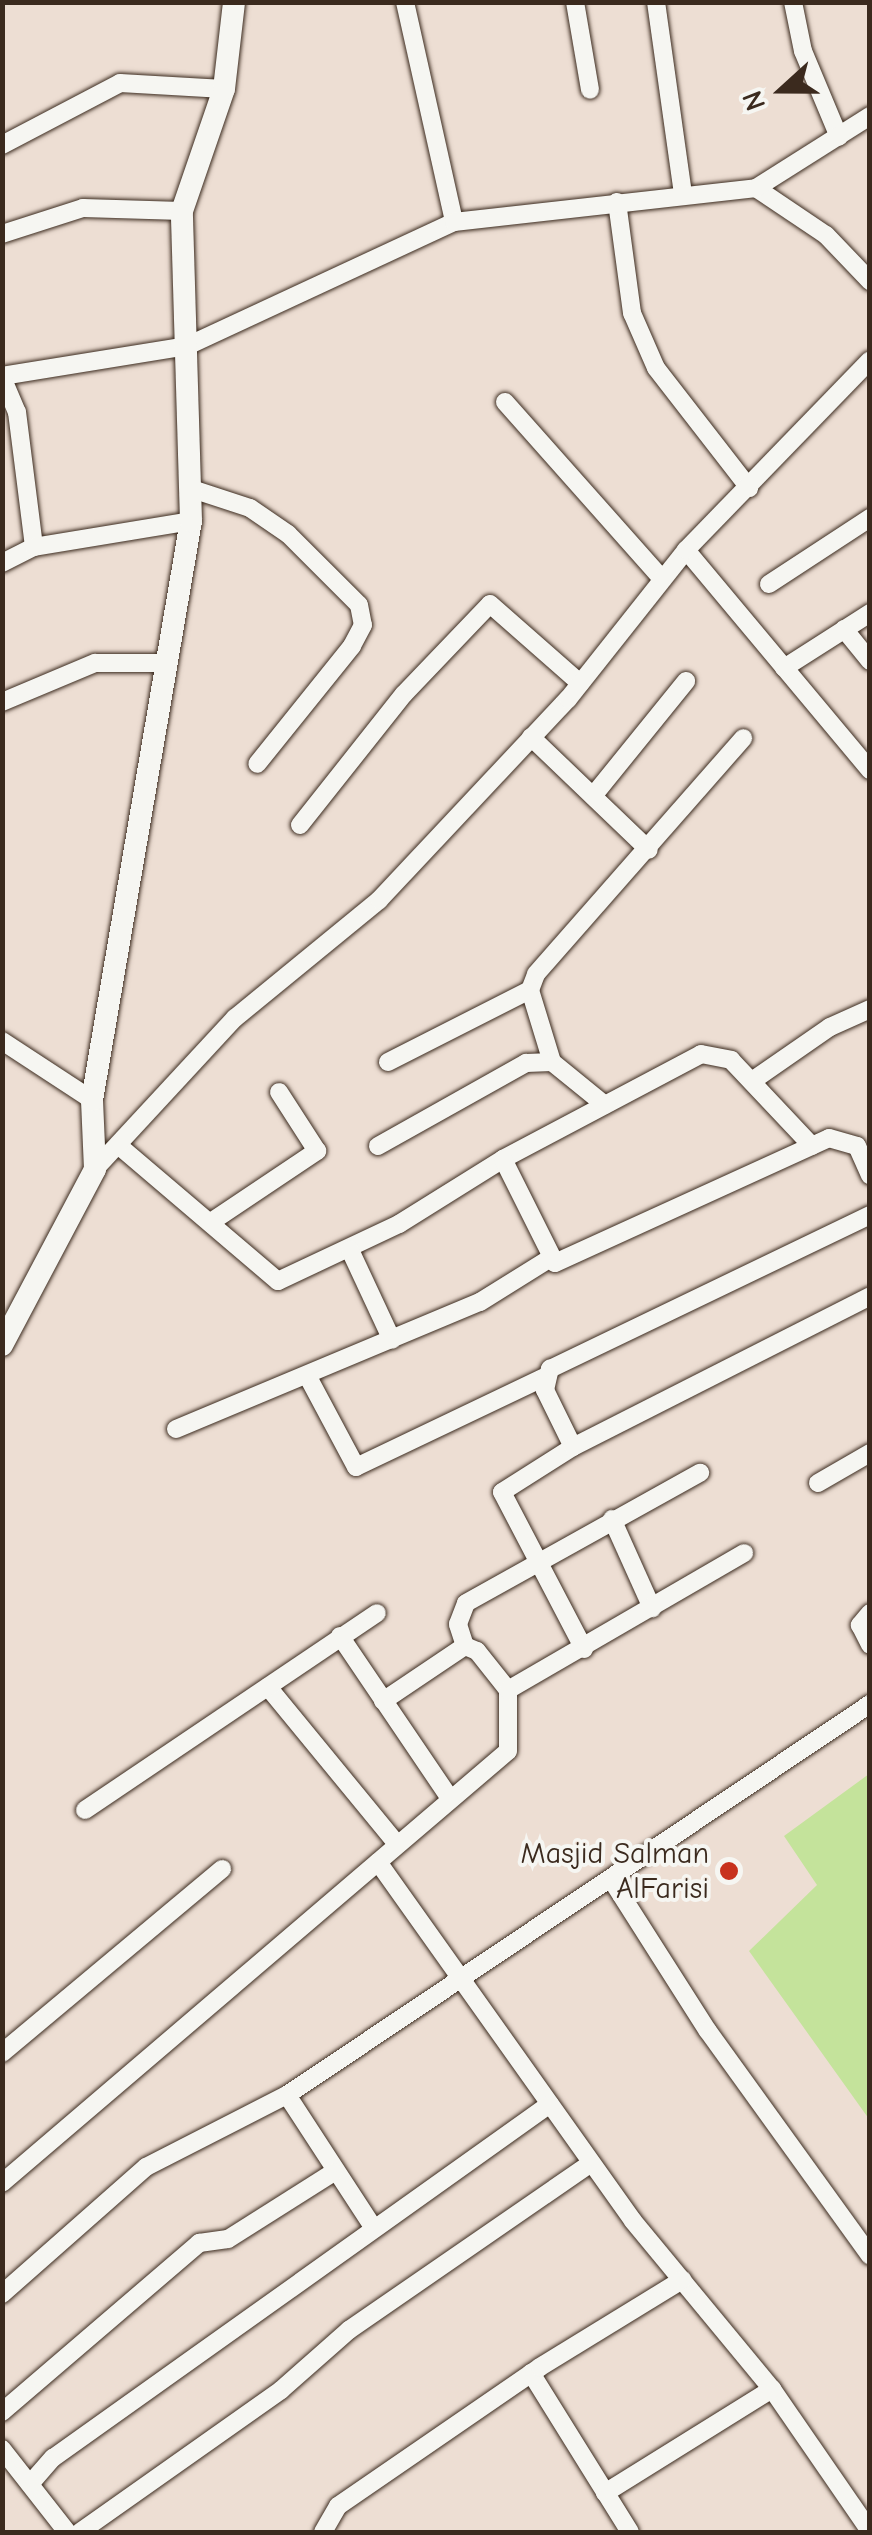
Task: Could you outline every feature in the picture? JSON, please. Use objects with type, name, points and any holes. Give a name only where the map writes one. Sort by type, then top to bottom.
[{"type":"street","points":[[96,1169],[92,1100],[191,521],[182,211],[224,89],[234,2]]},
{"type":"street","points":[[405,2],[454,222]]},
{"type":"street","points":[[575,2],[590,90]]},
{"type":"street","points":[[656,2],[683,194]]},
{"type":"street","points":[[793,2],[803,52],[839,136]]},
{"type":"street","points":[[2,146],[120,83],[224,89]]},
{"type":"street","points":[[34,546],[2,377],[186,346],[454,222],[756,188],[870,116]]},
{"type":"street","points":[[756,188],[826,235],[870,281]]},
{"type":"street","points":[[617,202],[632,313],[656,368],[749,488]]},
{"type":"street","points":[[2,234],[84,208],[182,211]]},
{"type":"street","points":[[2,1345],[96,1169],[235,1018],[379,900],[580,683],[686,550],[870,360]]},
{"type":"street","points":[[504,402],[661,578]]},
{"type":"street","points":[[192,489],[250,508],[288,534],[359,605],[363,625],[352,646],[257,764]]},
{"type":"street","points":[[769,584],[870,518]]},
{"type":"street","points":[[2,563],[34,546],[191,521]]},
{"type":"street","points":[[686,550],[870,770]]},
{"type":"street","points":[[300,825],[404,694],[490,604],[580,683]]},
{"type":"street","points":[[784,668],[870,614]]},
{"type":"street","points":[[844,629],[870,661]]},
{"type":"street","points":[[2,702],[95,663],[164,663]]},
{"type":"street","points":[[593,796],[686,681]]},
{"type":"street","points":[[532,737],[649,850]]},
{"type":"street","points":[[388,1062],[530,990],[558,946],[649,850],[743,738]]},
{"type":"street","points":[[530,990],[552,1062],[606,1105]]},
{"type":"street","points":[[752,1081],[830,1027],[870,1008]]},
{"type":"street","points":[[2,1041],[92,1100]]},
{"type":"street","points":[[118,1145],[278,1282],[350,1250],[503,1159],[702,1054],[731,1060],[812,1146]]},
{"type":"street","points":[[378,1146],[498,1076],[526,1063],[552,1062]]},
{"type":"street","points":[[211,1222],[317,1151],[278,1092]]},
{"type":"street","points":[[176,1429],[480,1302],[550,1258],[564,1262],[812,1146],[846,1138],[863,1143],[870,1175]]},
{"type":"street","points":[[503,1159],[550,1258]]},
{"type":"street","points":[[308,1377],[356,1467],[870,1215]]},
{"type":"street","points":[[350,1250],[392,1340]]},
{"type":"street","points":[[584,1649],[502,1492],[573,1447],[870,1296]]},
{"type":"street","points":[[543,1378],[573,1447]]},
{"type":"street","points":[[818,1483],[870,1453]]},
{"type":"street","points":[[2,2183],[508,1751],[508,1690],[477,1652],[464,1646],[458,1624],[466,1603],[612,1519],[700,1474]]},
{"type":"street","points":[[612,1519],[652,1608]]},
{"type":"street","points":[[508,1690],[744,1554]]},
{"type":"street","points":[[85,1810],[377,1612]]},
{"type":"street","points":[[870,1613],[860,1625],[870,1645]]},
{"type":"street","points":[[340,1636],[450,1797]]},
{"type":"street","points":[[383,1701],[464,1646]]},
{"type":"street","points":[[268,1688],[397,1844]]},
{"type":"street","points":[[2,2294],[146,2167],[287,2094],[870,1704]]},
{"type":"street","points":[[378,1862],[592,2163],[772,2389],[870,2531]]},
{"type":"street","points":[[2,2054],[222,1868]]},
{"type":"street","points":[[611,1879],[708,2031],[870,2256]]},
{"type":"street","points":[[287,2094],[373,2227]]},
{"type":"street","points":[[30,2484],[53,2458],[550,2104]]},
{"type":"street","points":[[80,2532],[281,2390],[350,2330],[592,2163]]},
{"type":"street","points":[[2,2412],[199,2243],[228,2239],[334,2172]]},
{"type":"street","points":[[323,2532],[338,2506],[531,2373],[682,2280]]},
{"type":"street","points":[[531,2373],[630,2532]]},
{"type":"street","points":[[605,2492],[772,2389]]},
{"type":"street","points":[[2,2448],[67,2532]]},
{"type":"green space","points":[[869,1774],[869,2119],[749,1951],[817,1885],[784,1836]]},
{"type":"place","name":"Masjid Salman AlFarisi","points":[[729,1871]]}]
